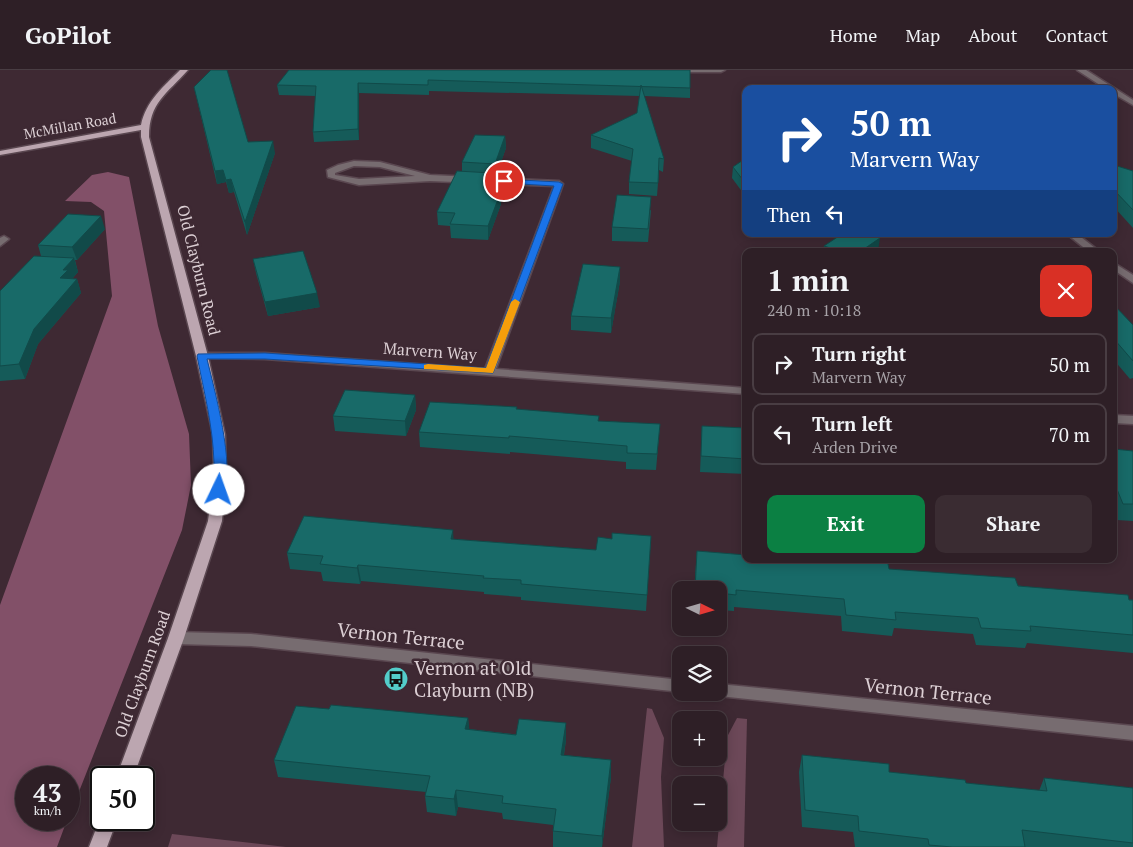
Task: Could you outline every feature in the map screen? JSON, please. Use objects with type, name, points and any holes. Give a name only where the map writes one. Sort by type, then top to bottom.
[{"type":"main road","name":"Old Clayburn Road","points":[[128,766],[176,638],[215,521],[220,475],[219,435],[202,356],[145,137],[145,126],[151,103],[184,70]]},
{"type":"main road","name":"McMillan Road","points":[[0,153],[145,126]]},
{"type":"main road","points":[[98,847],[104,831]]},
{"type":"street","points":[[671,70],[721,70]]},
{"type":"street","points":[[1081,70],[1104,85]]},
{"type":"street","points":[[1117,93],[1133,103]]},
{"type":"street","points":[[430,178],[370,164],[340,166],[330,172],[332,177],[359,182],[430,178],[559,184],[490,371]]},
{"type":"street","points":[[1075,237],[1090,248]]},
{"type":"street","points":[[1117,268],[1133,280]]},
{"type":"street","name":"Marvern Way","points":[[202,356],[265,356],[742,391]]},
{"type":"street","points":[[1117,418],[1133,420]]},
{"type":"street","name":"Vernon Terrace","points":[[176,638],[251,640],[672,685]]},
{"type":"street","name":"Vernon Terrace","points":[[727,691],[1133,733]]},
{"type":"shaded area","points":[[108,172],[129,177],[158,326],[189,434],[191,485],[182,530],[80,789],[80,766],[15,766],[15,831],[63,831],[57,847],[0,847],[0,605],[112,296],[104,211],[91,202],[65,201],[92,175]]},
{"type":"shaded area","points":[[647,708],[652,709],[664,738],[661,777],[664,847],[632,847]]},
{"type":"shaded area","points":[[737,718],[747,719],[744,847],[717,847],[718,831],[727,831],[727,776],[723,776],[724,766],[727,766],[727,737]]},
{"type":"shaded area","points":[[172,834],[286,847],[168,847]]},
{"type":"building","points":[[211,70],[227,70],[248,142],[273,141],[245,222],[231,179],[226,180],[223,170],[215,171],[194,87]]},
{"type":"building","points":[[289,70],[690,70],[690,88],[428,80],[428,85],[358,83],[358,129],[313,132],[316,86],[277,85]]},
{"type":"building","points":[[641,85],[664,159],[659,158],[658,183],[629,182],[633,149],[591,135],[637,113]]},
{"type":"building","points":[[475,135],[505,136],[495,164],[462,162]]},
{"type":"building","points":[[742,161],[742,179],[733,167]]},
{"type":"building","points":[[1117,166],[1133,171],[1133,210],[1117,193]]},
{"type":"building","points":[[457,171],[492,173],[486,190],[501,191],[488,226],[450,224],[455,213],[437,212]]},
{"type":"building","points":[[617,195],[651,197],[648,229],[612,227]]},
{"type":"building","points":[[68,214],[101,216],[72,247],[38,245]]},
{"type":"building","points":[[838,237],[880,238],[865,248],[830,248],[824,246]]},
{"type":"building","points":[[303,251],[317,293],[265,302],[253,259]]},
{"type":"building","points":[[34,256],[74,258],[63,270],[68,270],[60,278],[77,279],[34,329],[19,364],[0,366],[0,291]]},
{"type":"building","points":[[583,264],[620,267],[611,318],[571,316]]},
{"type":"building","points":[[1117,308],[1133,325],[1133,361],[1117,342]]},
{"type":"building","points":[[345,390],[415,395],[405,421],[333,416]]},
{"type":"building","points":[[430,402],[517,407],[516,409],[599,416],[598,421],[660,424],[657,454],[627,453],[627,446],[509,436],[509,438],[419,432]]},
{"type":"building","points":[[702,426],[742,428],[742,459],[701,456]]},
{"type":"building","points":[[1117,449],[1133,451],[1133,504],[1123,504],[1117,489]]},
{"type":"building","points":[[304,516],[453,530],[451,539],[596,550],[598,537],[612,539],[612,533],[651,536],[647,595],[521,584],[521,580],[483,578],[484,576],[358,565],[357,568],[320,564],[323,556],[287,553]]},
{"type":"building","points":[[697,551],[742,555],[742,563],[888,563],[889,569],[1015,578],[1018,586],[1128,595],[1129,600],[1133,600],[1133,635],[1030,626],[1031,631],[981,628],[978,618],[895,612],[896,620],[846,615],[844,599],[736,590],[736,595],[728,594],[728,581],[695,581]]},
{"type":"building","points":[[331,705],[468,718],[465,729],[516,735],[519,719],[566,723],[561,755],[611,760],[602,836],[553,831],[556,809],[502,803],[503,796],[456,790],[454,799],[425,796],[430,776],[274,760],[296,706],[329,709]]},
{"type":"building","points":[[802,755],[889,764],[889,772],[965,780],[966,783],[1047,791],[1044,778],[1133,788],[1133,843],[1022,830],[1025,847],[952,847],[929,845],[928,839],[859,831],[858,816],[805,810]]},
{"type":"slow traffic","points":[[428,367],[490,371],[515,302]]},
{"type":"place","name":"Vernon at Old Clayburn (NB)","points":[[396,679]]},
{"type":"route","points":[[219,490],[219,435],[202,356],[265,356],[490,371],[559,184],[504,181]]}]
